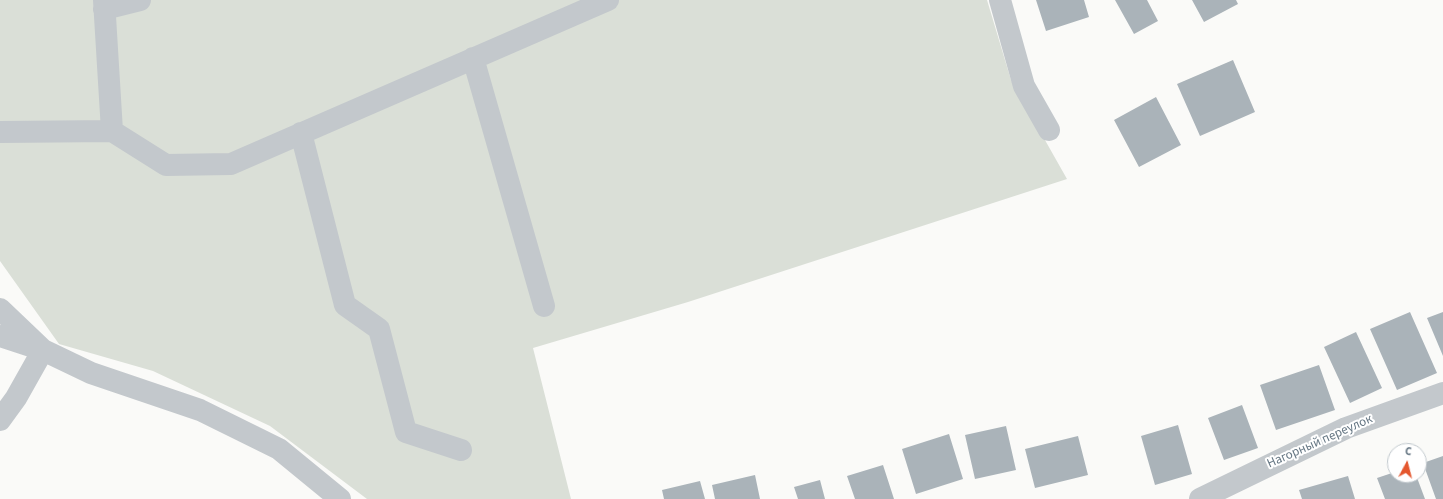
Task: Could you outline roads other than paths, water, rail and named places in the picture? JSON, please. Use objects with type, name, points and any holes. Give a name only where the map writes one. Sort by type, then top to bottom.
[{"type":"street","points":[[112,131],[104,4],[140,0]]},
{"type":"street","points":[[0,132],[112,131],[166,165],[231,164],[608,0]]},
{"type":"street","points":[[1000,0],[1024,86],[1049,130]]},
{"type":"street","points":[[473,58],[544,306]]},
{"type":"street","points":[[301,133],[345,305],[379,329],[406,432],[461,450]]},
{"type":"street","points":[[0,309],[42,350]]},
{"type":"street","points":[[0,336],[42,350],[90,373],[200,410],[279,449],[340,499]]},
{"type":"street","points":[[0,420],[16,398],[42,350]]},
{"type":"street","name":"Нагорный переулок","points":[[1200,499],[1346,428],[1443,393]]}]
